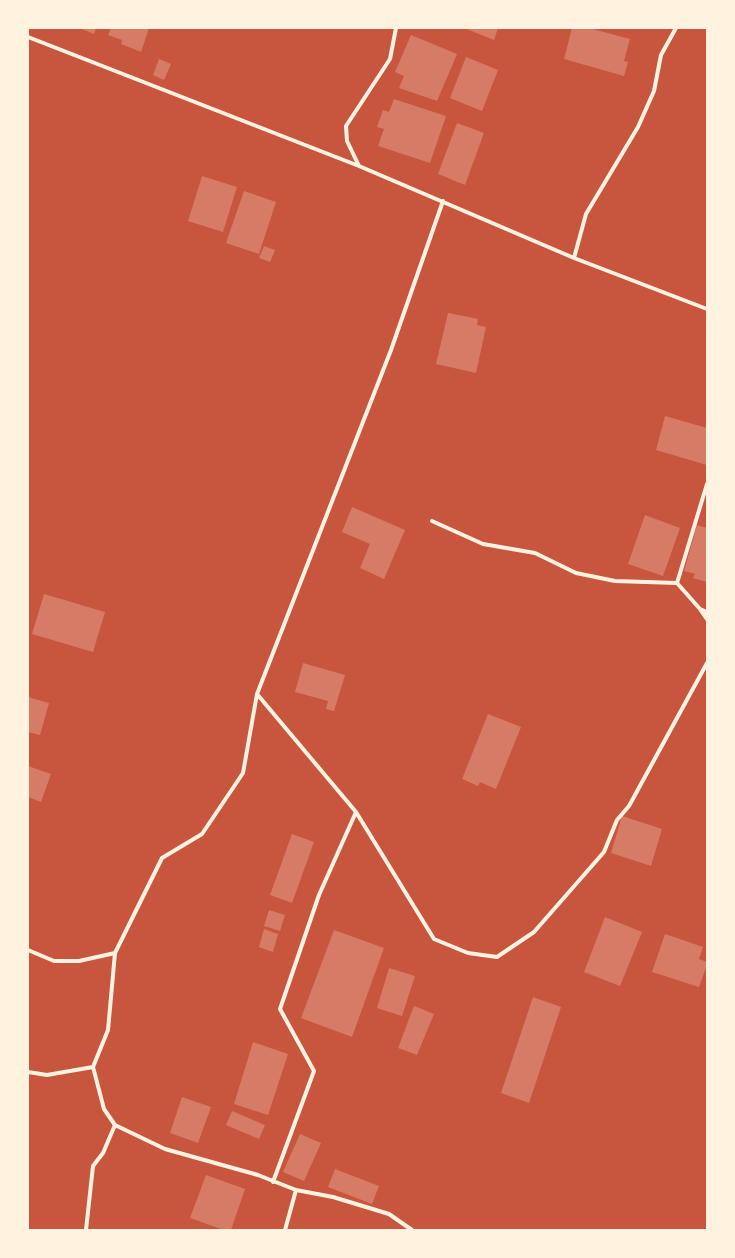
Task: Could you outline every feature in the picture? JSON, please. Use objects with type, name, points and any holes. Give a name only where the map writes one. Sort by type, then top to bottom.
[{"type":"street","points":[[359,166],[347,141],[346,126],[390,59],[396,28]]},
{"type":"street","points":[[574,258],[586,214],[638,127],[654,91],[661,55],[676,28]]},
{"type":"street","points":[[28,37],[359,166],[574,258],[707,309]]},
{"type":"street","points":[[412,1230],[389,1214],[333,1197],[296,1190],[258,1175],[165,1149],[115,1125],[104,1108],[93,1067],[108,1030],[115,953],[162,858],[202,834],[243,773],[257,694],[391,350],[443,201]]},
{"type":"street","points":[[677,584],[707,484]]},
{"type":"street","points":[[432,521],[483,544],[535,553],[576,573],[615,581],[677,584],[707,619]]},
{"type":"street","points":[[700,609],[707,612]]},
{"type":"street","points":[[257,694],[356,812],[434,939],[468,953],[497,957],[534,932],[604,852],[617,820],[629,806],[707,663]]},
{"type":"street","points":[[273,1182],[314,1071],[280,1009],[319,895],[356,812]]},
{"type":"street","points":[[28,950],[54,961],[79,962],[115,953]]},
{"type":"street","points":[[28,1072],[47,1075],[93,1067]]},
{"type":"street","points":[[86,1230],[93,1166],[103,1153],[115,1125]]},
{"type":"street","points":[[285,1230],[296,1190]]},
{"type":"building","points":[[79,28],[96,28],[94,34]]},
{"type":"building","points":[[111,28],[149,28],[141,52],[121,44],[122,40],[108,35]]},
{"type":"building","points":[[464,28],[498,28],[494,40]]},
{"type":"building","points":[[572,28],[589,28],[630,39],[624,61],[628,62],[624,76],[564,59]]},
{"type":"building","points":[[411,35],[457,54],[437,101],[399,88],[404,76],[395,72]]},
{"type":"building","points":[[466,57],[498,70],[482,111],[450,98]]},
{"type":"building","points":[[159,59],[171,64],[164,80],[153,75]]},
{"type":"building","points":[[394,99],[446,116],[430,163],[378,146],[384,129],[377,127],[383,110],[389,112]]},
{"type":"building","points":[[457,123],[484,133],[465,185],[438,174]]},
{"type":"building","points":[[202,176],[237,187],[223,232],[188,221]]},
{"type":"building","points":[[244,191],[276,202],[259,254],[226,243]]},
{"type":"building","points":[[264,246],[275,250],[270,262],[259,258]]},
{"type":"building","points":[[448,313],[478,319],[477,325],[486,327],[476,373],[436,364]]},
{"type":"building","points":[[665,416],[707,428],[707,465],[656,450]]},
{"type":"building","points":[[352,507],[405,530],[384,579],[360,568],[370,544],[342,532]]},
{"type":"building","points":[[645,515],[680,528],[663,576],[628,564]]},
{"type":"building","points":[[697,525],[707,528],[707,582],[693,578],[695,574],[684,571]]},
{"type":"building","points":[[44,594],[105,612],[93,652],[32,634]]},
{"type":"building","points":[[303,663],[345,675],[334,711],[326,709],[328,701],[295,692]]},
{"type":"building","points":[[28,697],[49,703],[40,735],[28,732]]},
{"type":"building","points":[[488,714],[521,727],[496,789],[480,782],[478,786],[462,779]]},
{"type":"building","points":[[28,766],[51,774],[41,802],[28,797]]},
{"type":"building","points":[[622,816],[662,829],[651,866],[611,853]]},
{"type":"building","points":[[292,834],[314,842],[292,903],[270,895]]},
{"type":"building","points":[[269,910],[285,915],[280,931],[264,926]]},
{"type":"building","points":[[605,917],[642,932],[620,986],[584,972]]},
{"type":"building","points":[[264,929],[278,934],[273,952],[259,947]]},
{"type":"building","points":[[334,930],[384,948],[352,1037],[301,1018]]},
{"type":"building","points":[[665,934],[703,947],[699,959],[707,962],[707,965],[699,987],[652,972]]},
{"type":"building","points":[[389,968],[415,976],[402,1016],[377,1008]]},
{"type":"building","points":[[533,997],[561,1007],[529,1103],[501,1093]]},
{"type":"building","points":[[414,1006],[434,1014],[417,1055],[398,1048]]},
{"type":"building","points":[[253,1042],[288,1054],[268,1115],[234,1104]]},
{"type":"building","points":[[182,1097],[211,1107],[198,1143],[170,1133]]},
{"type":"building","points":[[232,1111],[265,1125],[259,1139],[226,1125]]},
{"type":"building","points":[[300,1134],[321,1143],[304,1181],[283,1172]]},
{"type":"building","points":[[335,1169],[379,1186],[372,1204],[328,1187]]},
{"type":"building","points":[[206,1175],[245,1189],[231,1230],[224,1230],[190,1218]]}]
